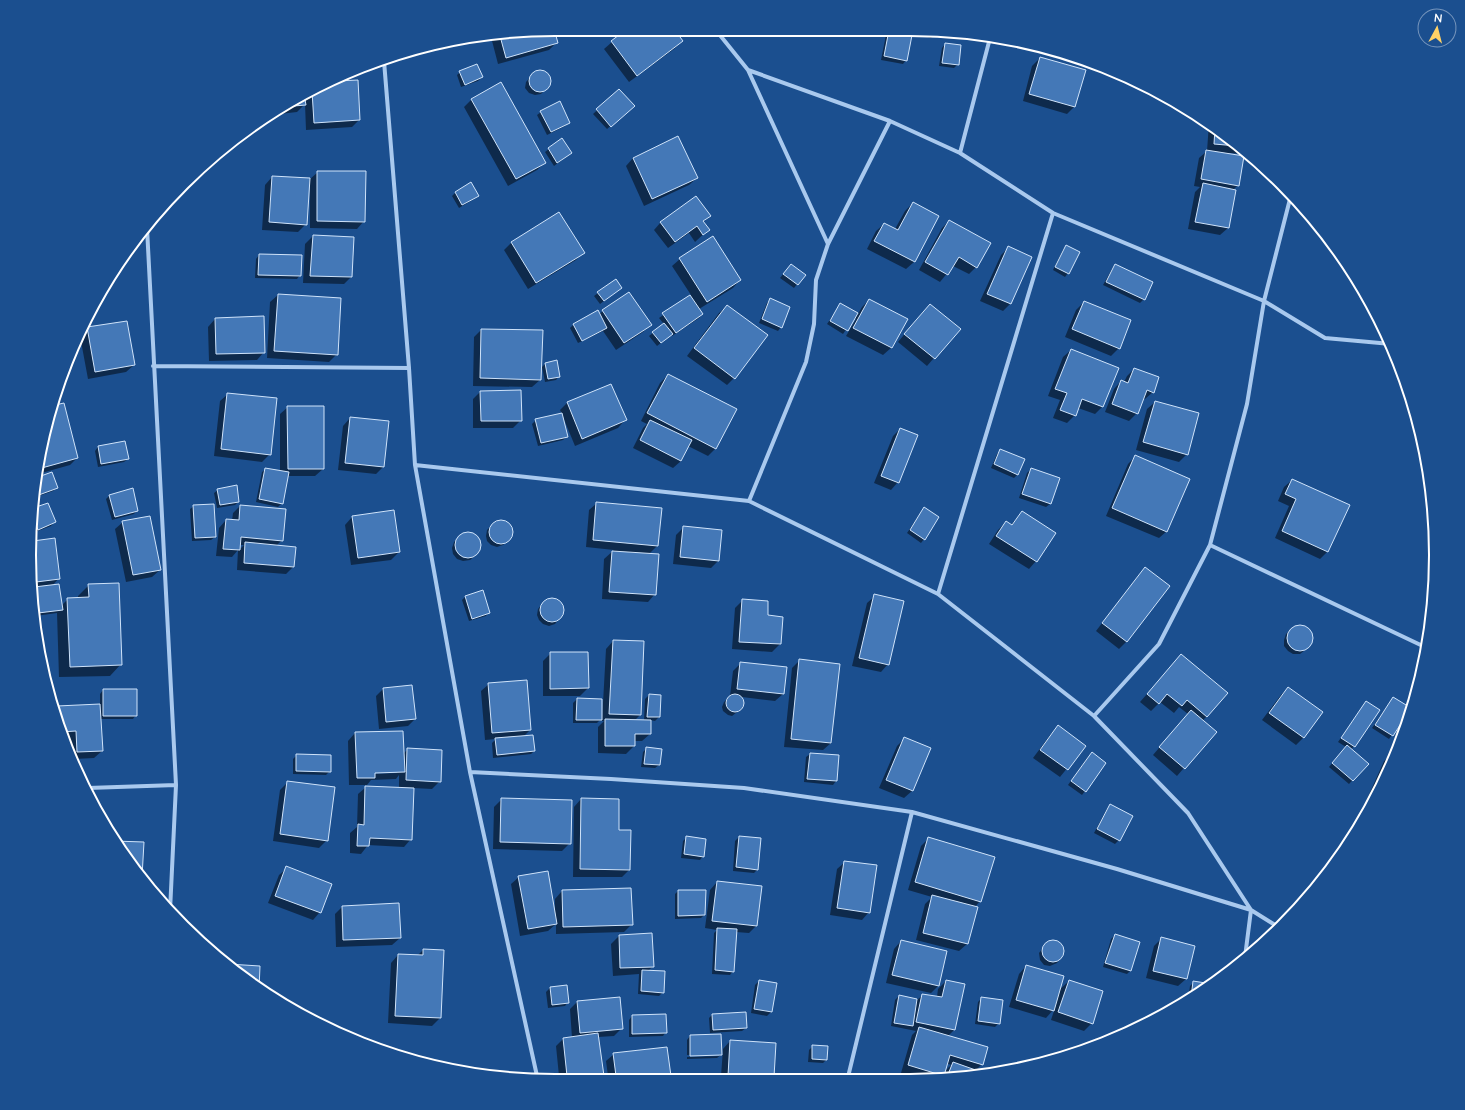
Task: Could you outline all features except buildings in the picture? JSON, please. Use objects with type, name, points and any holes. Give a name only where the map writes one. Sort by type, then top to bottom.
[{"type":"street","points":[[720,36],[748,70],[828,244]]},
{"type":"street","points":[[960,153],[989,42]]},
{"type":"street","points":[[384,65],[409,368],[415,465],[470,772],[536,1073]]},
{"type":"street","points":[[748,70],[890,121],[960,153],[1052,213],[1264,301],[1326,338],[1383,343]]},
{"type":"street","points":[[749,501],[806,362],[814,324],[816,280],[828,244],[890,121]]},
{"type":"street","points":[[1094,716],[1159,644],[1210,545],[1247,404],[1264,301],[1289,201]]},
{"type":"street","points":[[938,594],[1052,213]]},
{"type":"street","points":[[147,234],[176,785],[170,903]]},
{"type":"street","points":[[153,366],[409,368]]},
{"type":"street","points":[[415,465],[749,501],[938,594],[1094,716],[1188,814],[1251,910],[1246,950]]},
{"type":"street","points":[[1210,545],[1421,645]]},
{"type":"street","points":[[470,772],[611,779],[744,788],[912,812],[1117,869],[1251,910],[1274,924]]},
{"type":"street","points":[[92,788],[176,785]]},
{"type":"street","points":[[848,1074],[912,812]]}]
